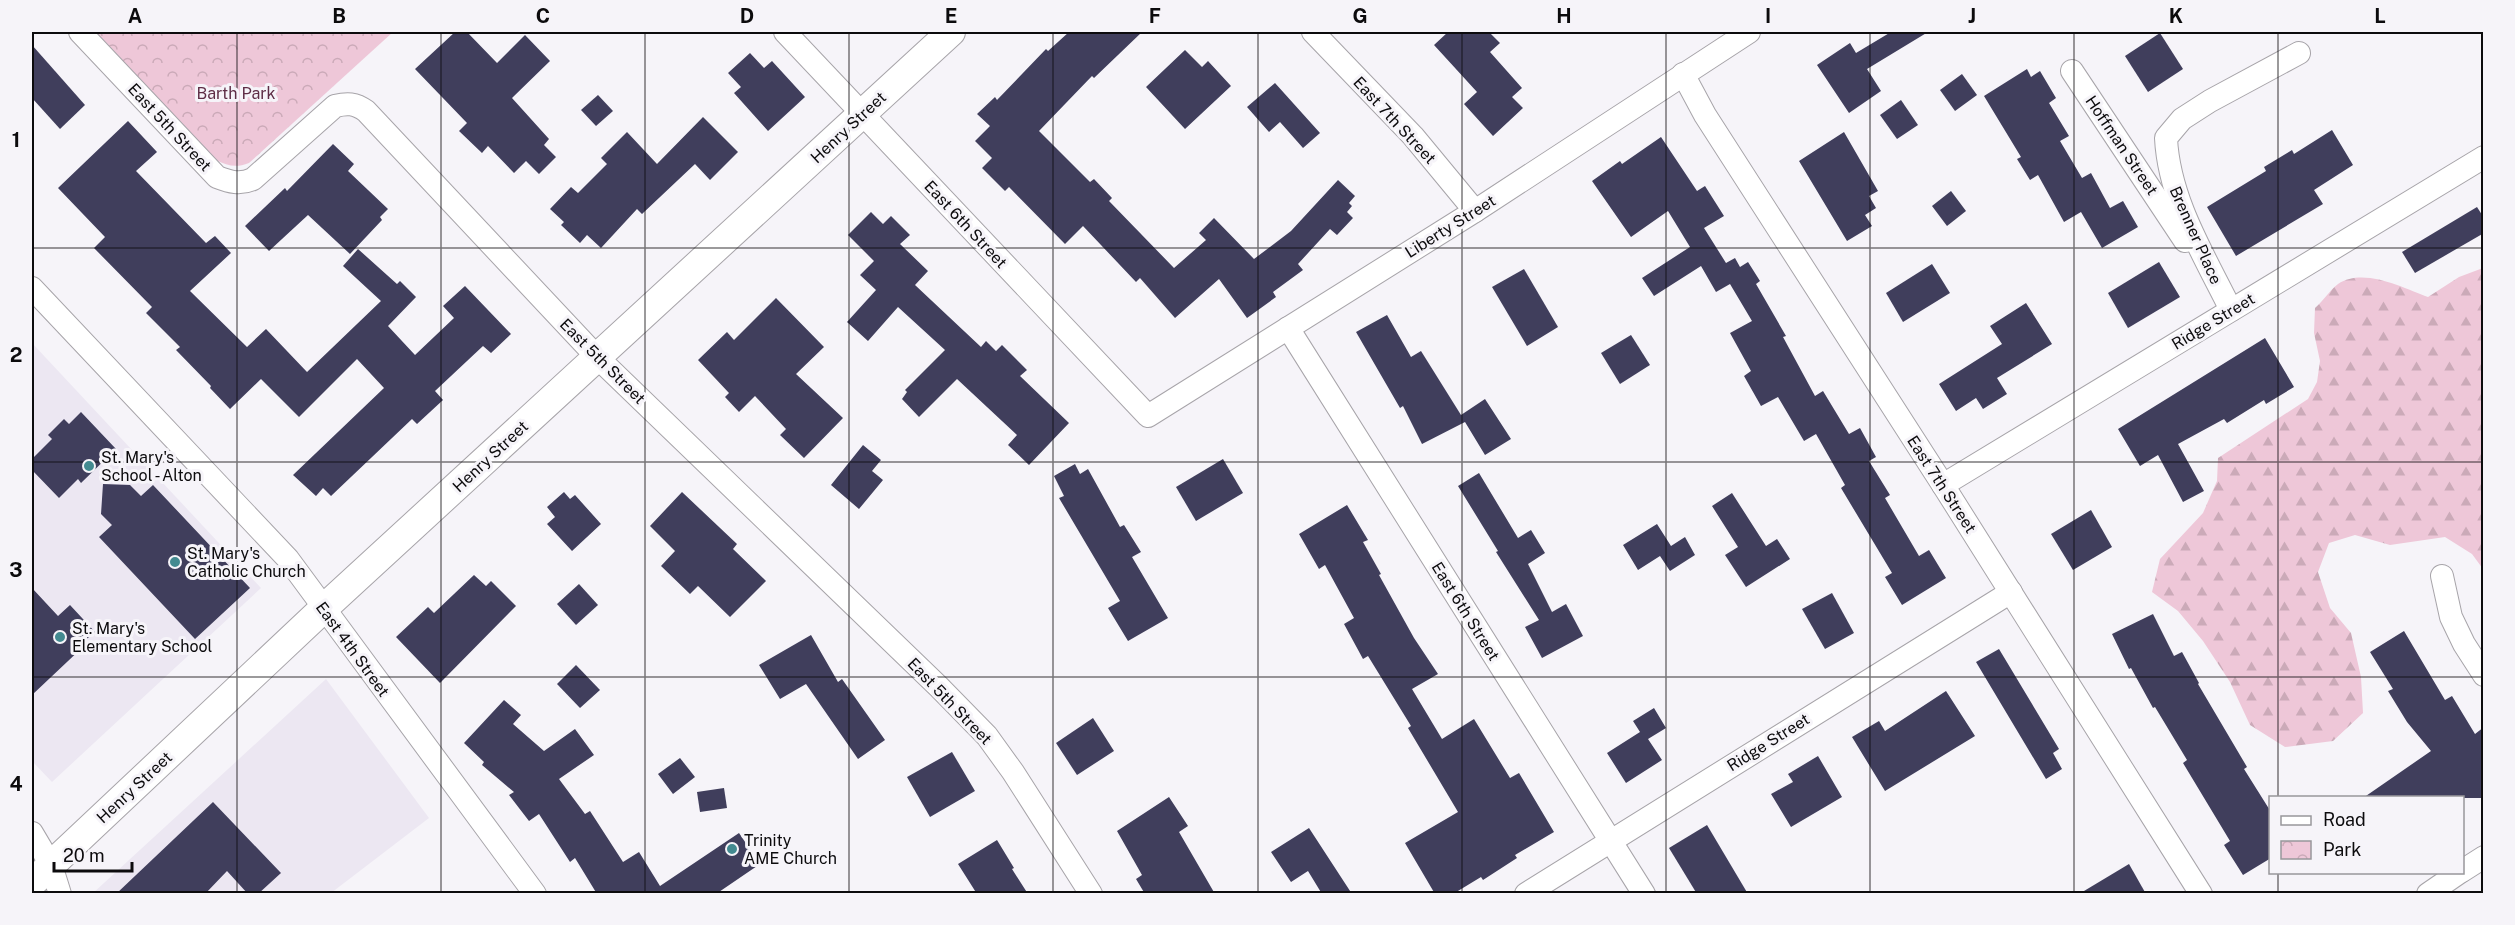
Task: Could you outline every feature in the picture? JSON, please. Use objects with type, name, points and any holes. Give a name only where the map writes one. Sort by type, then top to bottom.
[{"type":"street","name":"East 5th Street","points":[[80,32],[217,177],[231,182],[246,182],[253,179],[335,106],[347,103],[359,106],[597,357],[987,736],[1013,772],[1090,894]]},
{"type":"street","name":"East 6th Street","points":[[785,32],[1148,417]]},
{"type":"street","name":"Henry Street","points":[[41,874],[323,609],[951,32]]},
{"type":"street","name":"East 7th Street","points":[[1313,32],[1413,136],[1475,211]]},
{"type":"street","name":"Liberty Street","points":[[1148,417],[1475,211],[1749,32]]},
{"type":"street","name":"Brenner Place","points":[[2230,310],[2174,188],[2167,159],[2166,138],[2182,119],[2191,113],[2300,53]]},
{"type":"street","name":"Hoffman Street","points":[[2072,71],[2230,310]]},
{"type":"street","name":"East 7th Street","points":[[1683,74],[1705,115],[2011,592],[2200,894]]},
{"type":"street","name":"Ridge Street","points":[[1943,485],[2484,157]]},
{"type":"street","name":"East 4th Street","points":[[32,288],[288,559],[534,894]]},
{"type":"street","name":"East 6th Street","points":[[1288,328],[1644,894]]},
{"type":"street","points":[[2442,576],[2451,617],[2464,644],[2484,675]]},
{"type":"street","name":"Ridge Street","points":[[1526,894],[2011,592]]},
{"type":"street","points":[[32,833],[41,874],[60,894]]},
{"type":"street","points":[[2464,870],[2484,857]]},
{"type":"street","points":[[2428,894],[2458,874]]},
{"type":"shaded area","name":"St. Mary's School - Alton","points":[[32,343],[261,588],[52,782],[32,761]]},
{"type":"shaded area","points":[[326,679],[429,818],[331,893],[92,894]]},
{"type":"green space","name":"Barth Park","points":[[96,32],[393,32],[249,163],[236,166],[216,160]]},
{"type":"green space","points":[[2483,268],[2483,569],[2472,554],[2445,537],[2390,545],[2355,535],[2329,543],[2318,572],[2330,608],[2351,633],[2361,677],[2363,713],[2333,741],[2285,747],[2250,725],[2230,682],[2203,641],[2178,611],[2152,592],[2160,559],[2203,513],[2217,481],[2218,458],[2308,399],[2317,382],[2320,361],[2314,333],[2315,308],[2335,286],[2348,279],[2371,278],[2395,284],[2428,297],[2459,277]]},
{"type":"building","points":[[455,32],[467,32],[497,63],[525,35],[550,61],[512,98],[549,139],[544,145],[556,157],[539,174],[526,161],[514,173],[488,146],[482,153],[459,131],[467,123],[415,69]]},
{"type":"building","points":[[1069,32],[1142,32],[1094,78],[1092,76],[1039,131],[1090,182],[1094,179],[1112,198],[1109,201],[1174,268],[1206,240],[1199,233],[1214,218],[1254,259],[1291,231],[1338,180],[1355,196],[1349,203],[1352,206],[1347,212],[1353,218],[1337,235],[1330,229],[1298,264],[1303,270],[1273,292],[1276,297],[1247,318],[1219,279],[1175,318],[1140,278],[1136,282],[1083,226],[1065,244],[1009,187],[1005,191],[982,168],[992,158],[975,141],[990,126],[977,114],[995,97],[997,100],[1046,49],[1048,51]]},
{"type":"building","points":[[1448,32],[1489,32],[1500,43],[1490,52],[1522,88],[1512,97],[1523,108],[1493,136],[1464,104],[1477,92],[1434,45]]},
{"type":"building","points":[[1891,32],[1928,32],[1867,69],[1881,91],[1849,113],[1817,65],[1850,43],[1856,53]]},
{"type":"building","points":[[2160,33],[2183,69],[2148,92],[2125,56]]},
{"type":"building","points":[[32,45],[85,105],[60,129],[32,98]]},
{"type":"building","points":[[1185,50],[1202,67],[1208,61],[1231,86],[1185,129],[1146,87]]},
{"type":"building","points":[[750,53],[764,68],[772,61],[805,97],[768,131],[734,93],[741,87],[728,73]]},
{"type":"building","points":[[2027,69],[2031,77],[2040,71],[2056,98],[2049,103],[2069,136],[2060,141],[2082,178],[2091,173],[2110,208],[2123,201],[2138,227],[2102,248],[2081,212],[2064,222],[2038,175],[2030,180],[2017,159],[2021,157],[1984,96]]},
{"type":"building","points":[[1962,74],[1977,95],[1955,111],[1940,90]]},
{"type":"building","points":[[1275,83],[1320,133],[1303,148],[1280,122],[1269,132],[1247,107]]},
{"type":"building","points":[[598,95],[613,111],[596,126],[581,110]]},
{"type":"building","points":[[1901,100],[1918,125],[1897,139],[1880,115]]},
{"type":"building","points":[[703,117],[738,152],[710,180],[695,164],[642,214],[637,209],[601,248],[587,235],[580,243],[561,225],[564,222],[550,209],[571,187],[578,193],[607,164],[601,158],[627,132],[657,164]]},
{"type":"building","points":[[128,121],[157,152],[136,171],[206,243],[215,236],[231,253],[190,291],[247,347],[266,329],[307,372],[381,301],[343,266],[358,249],[397,284],[400,281],[416,297],[388,326],[415,355],[454,318],[443,306],[465,286],[511,334],[491,353],[483,346],[435,391],[443,400],[417,424],[412,419],[331,496],[323,488],[316,496],[293,475],[384,388],[357,359],[299,417],[261,379],[230,409],[176,350],[180,347],[146,313],[152,307],[94,248],[105,237],[58,188]]},
{"type":"building","points":[[2332,130],[2353,165],[2314,190],[2323,204],[2236,256],[2207,207],[2266,171],[2264,167],[2292,150],[2294,154]]},
{"type":"building","points":[[1844,132],[1878,191],[1869,196],[1876,208],[1865,215],[1872,226],[1847,241],[1799,161]]},
{"type":"building","points":[[1661,137],[1697,191],[1705,186],[1724,216],[1704,228],[1726,263],[1735,258],[1740,267],[1748,262],[1760,281],[1756,284],[1786,336],[1783,337],[1815,396],[1823,391],[1849,434],[1860,428],[1876,457],[1869,461],[1890,495],[1885,498],[1919,556],[1929,550],[1946,578],[1902,605],[1885,577],[1892,573],[1841,488],[1845,485],[1816,434],[1804,441],[1778,397],[1761,406],[1744,376],[1751,371],[1730,333],[1752,321],[1730,284],[1716,292],[1701,266],[1654,296],[1642,278],[1690,247],[1668,211],[1631,237],[1592,181],[1620,161],[1622,164]]},
{"type":"building","points":[[333,144],[354,164],[348,171],[388,209],[380,217],[382,220],[350,254],[308,215],[269,251],[245,226],[285,188],[287,191]]},
{"type":"building","points":[[1951,191],[1966,211],[1947,226],[1932,206]]},
{"type":"building","points":[[2477,207],[2484,218],[2484,233],[2415,273],[2402,252]]},
{"type":"building","points":[[871,212],[883,224],[891,216],[910,235],[900,244],[928,271],[915,285],[981,347],[986,341],[996,351],[1002,345],[1027,370],[1020,376],[1069,423],[1029,465],[1008,445],[1017,435],[957,379],[919,417],[902,399],[907,392],[905,390],[945,350],[898,307],[868,341],[847,322],[876,290],[860,275],[874,261],[848,235]]},
{"type":"building","points":[[2159,262],[2180,297],[2128,328],[2108,293]]},
{"type":"building","points":[[1932,264],[1950,293],[1903,322],[1886,293]]},
{"type":"building","points":[[1524,269],[1558,327],[1527,346],[1492,287]]},
{"type":"building","points":[[776,298],[824,347],[796,374],[843,418],[804,458],[780,435],[786,429],[755,396],[739,412],[725,397],[729,393],[698,360],[727,332],[734,340]]},
{"type":"building","points":[[2026,303],[2052,344],[1997,378],[2007,394],[1983,409],[1976,398],[1956,411],[1939,384],[2002,344],[1990,326]]},
{"type":"building","points":[[1387,315],[1411,357],[1421,351],[1461,415],[1485,399],[1511,439],[1485,455],[1465,422],[1422,444],[1403,406],[1400,408],[1356,332]]},
{"type":"building","points":[[1631,335],[1650,365],[1620,384],[1601,353]]},
{"type":"building","points":[[2265,338],[2294,387],[2266,404],[2264,400],[2227,423],[2224,419],[2178,444],[2204,491],[2183,502],[2158,455],[2140,466],[2118,429]]},
{"type":"building","points":[[81,412],[116,449],[81,483],[78,479],[59,498],[32,470],[32,459],[52,439],[48,435],[64,419],[69,424]]},
{"type":"building","points":[[863,445],[881,460],[872,471],[883,480],[859,509],[831,485]]},
{"type":"building","points":[[1223,459],[1243,493],[1196,521],[1176,487]]},
{"type":"building","points":[[1075,464],[1080,474],[1088,469],[1120,527],[1124,525],[1141,552],[1132,557],[1168,618],[1128,641],[1108,608],[1120,601],[1059,498],[1064,496],[1054,476]]},
{"type":"building","points":[[1479,473],[1518,538],[1531,530],[1545,553],[1528,564],[1552,612],[1566,604],[1583,636],[1542,658],[1525,627],[1539,620],[1458,486]]},
{"type":"building","name":"St. Mary's Catholic Church","points":[[103,484],[130,485],[141,496],[153,485],[250,588],[195,639],[99,537],[112,525],[101,514]]},
{"type":"building","points":[[564,492],[570,499],[575,495],[601,524],[572,551],[547,524],[555,517],[547,507]]},
{"type":"building","points":[[682,492],[737,544],[733,549],[766,581],[730,617],[698,586],[690,594],[661,566],[675,551],[650,526]]},
{"type":"building","points":[[1732,493],[1766,546],[1777,539],[1790,559],[1746,587],[1725,555],[1738,547],[1712,506]]},
{"type":"building","points":[[1347,505],[1368,540],[1363,542],[1381,574],[1379,575],[1414,638],[1438,674],[1412,689],[1442,739],[1474,719],[1510,778],[1519,773],[1554,832],[1515,855],[1517,858],[1483,880],[1481,877],[1453,894],[1435,894],[1405,843],[1458,812],[1408,728],[1411,726],[1368,656],[1363,659],[1344,624],[1354,618],[1325,565],[1319,569],[1299,534]]},
{"type":"building","points":[[2091,510],[2112,547],[2073,570],[2051,534]]},
{"type":"building","points":[[1657,524],[1671,546],[1685,537],[1695,555],[1670,571],[1660,556],[1638,570],[1623,545]]},
{"type":"building","points":[[474,575],[486,586],[491,581],[516,606],[440,683],[396,637],[428,607],[434,613]]},
{"type":"building","points":[[579,584],[598,605],[576,625],[557,604]]},
{"type":"building","name":"St. Mary's Elementary School","points":[[32,588],[58,616],[70,605],[95,632],[83,642],[85,645],[32,695]]},
{"type":"building","points":[[1832,593],[1854,633],[1825,649],[1802,609]]},
{"type":"building","points":[[2153,614],[2174,656],[2182,652],[2198,684],[2247,767],[2244,769],[2269,809],[2269,859],[2243,875],[2224,845],[2230,841],[2183,763],[2187,760],[2155,707],[2153,708],[2131,668],[2129,669],[2112,634]]},
{"type":"building","points":[[2404,631],[2445,700],[2452,696],[2475,734],[2484,727],[2484,798],[2366,796],[2431,751],[2407,722],[2388,691],[2393,689],[2370,652]]},
{"type":"building","points":[[811,635],[838,682],[842,679],[885,740],[858,759],[806,684],[780,699],[759,665]]},
{"type":"building","points":[[1999,649],[2059,749],[2053,753],[2062,769],[2046,779],[1976,662]]},
{"type":"building","points":[[576,665],[600,690],[580,708],[557,684]]},
{"type":"building","points":[[1946,691],[1975,736],[1885,791],[1852,737],[1879,721],[1885,731]]},
{"type":"building","points":[[504,700],[521,715],[513,724],[544,751],[575,729],[594,755],[559,779],[585,814],[590,811],[623,862],[639,852],[660,886],[739,833],[760,864],[716,894],[597,894],[575,858],[570,862],[539,814],[529,821],[509,795],[514,792],[482,765],[484,762],[464,743]]},
{"type":"building","points":[[1654,708],[1666,728],[1648,739],[1662,760],[1626,783],[1607,753],[1640,732],[1633,721]]},
{"type":"building","points":[[1093,718],[1114,751],[1077,775],[1056,743]]},
{"type":"building","points":[[952,752],[975,791],[930,817],[907,777]]},
{"type":"building","points":[[1818,756],[1842,797],[1791,827],[1771,794],[1793,782],[1788,774]]},
{"type":"building","points":[[680,758],[695,777],[673,794],[658,774]]},
{"type":"building","points":[[724,788],[727,808],[700,812],[697,792]]},
{"type":"building","points":[[1169,797],[1188,826],[1179,832],[1215,894],[1145,894],[1136,879],[1142,875],[1117,831]]},
{"type":"building","points":[[213,802],[281,873],[258,894],[248,894],[227,871],[205,894],[116,894]]},
{"type":"building","points":[[1707,825],[1748,894],[1697,894],[1669,848]]},
{"type":"building","points":[[1309,828],[1352,894],[1322,894],[1308,871],[1291,882],[1271,852]]},
{"type":"building","points":[[997,840],[1028,894],[977,894],[958,864]]},
{"type":"building","points":[[2129,864],[2146,894],[2079,894]]},
{"type":"place","name":"St. Mary's School - Alton","points":[[89,466]]},
{"type":"place","name":"St. Mary's Catholic Church","points":[[175,562]]},
{"type":"place","name":"St. Mary's Elementary School","points":[[60,637]]},
{"type":"place","name":"Trinity AME Church","points":[[732,849]]}]
